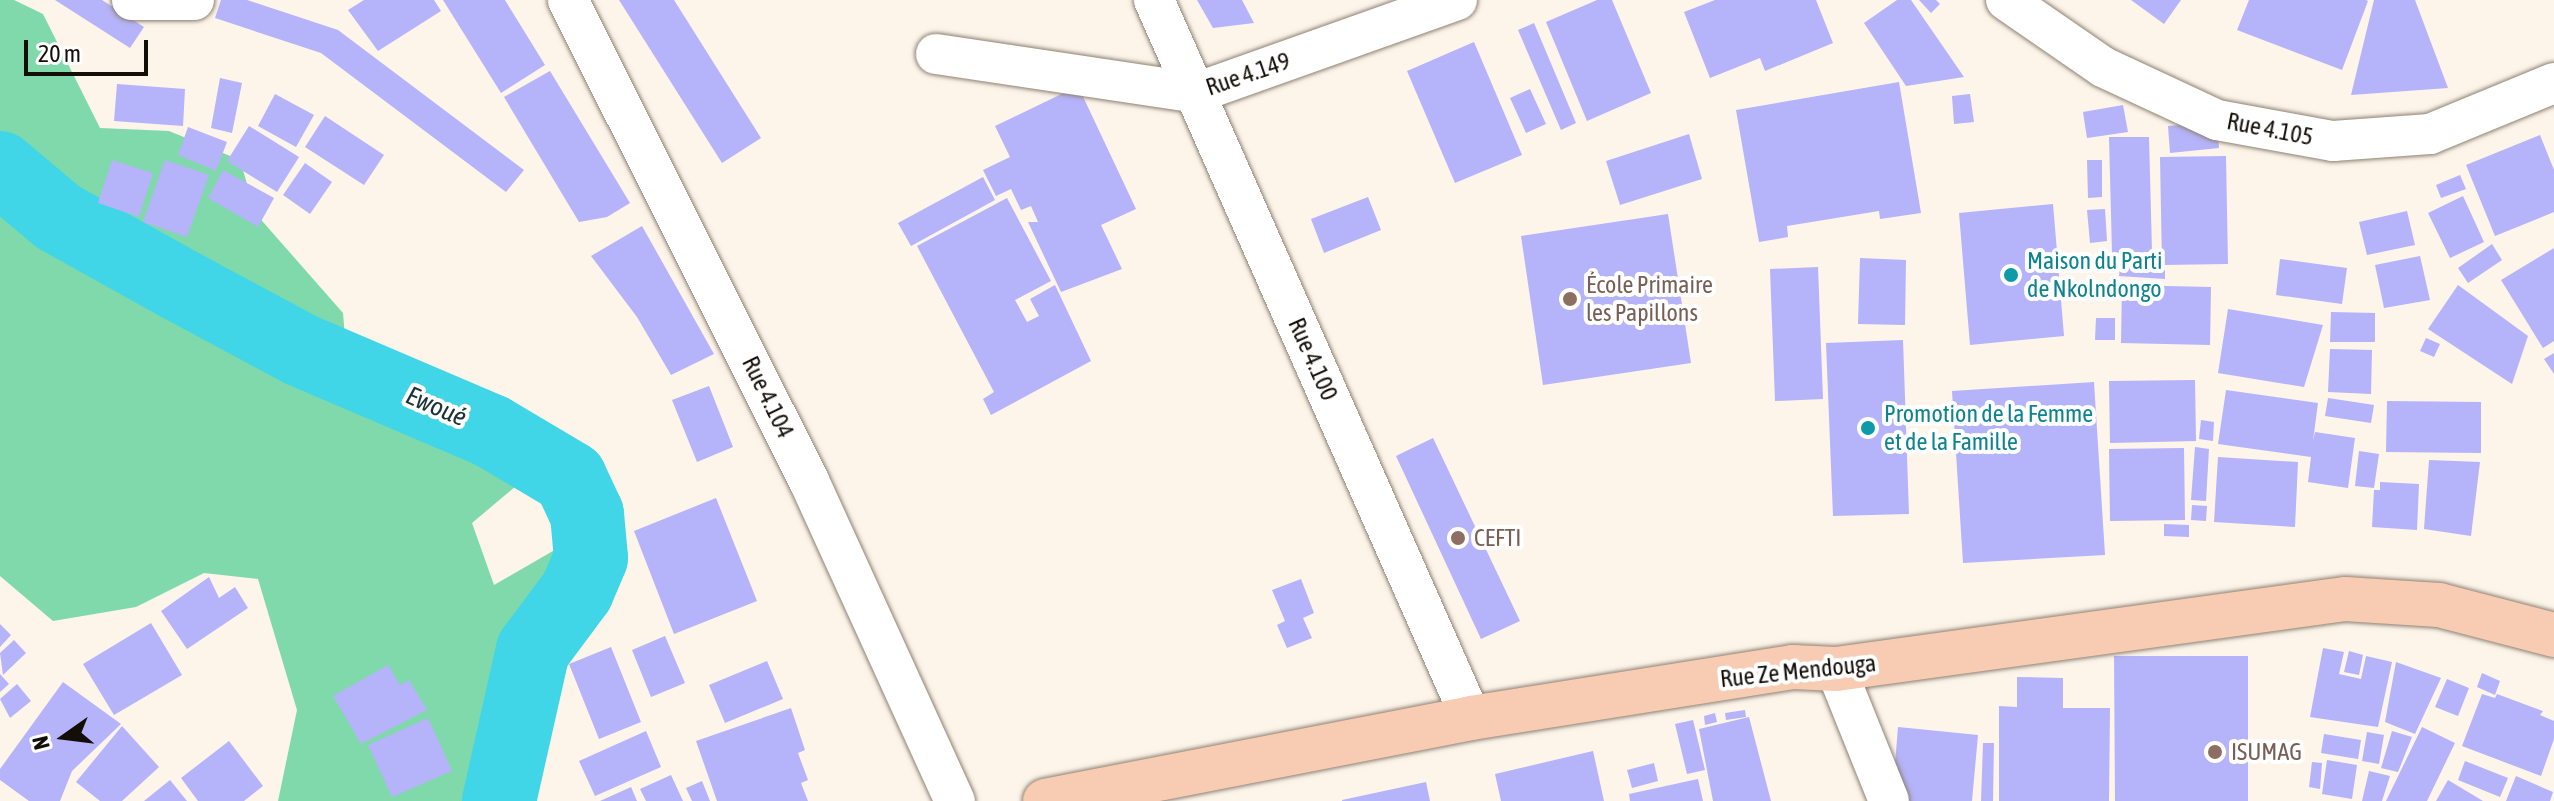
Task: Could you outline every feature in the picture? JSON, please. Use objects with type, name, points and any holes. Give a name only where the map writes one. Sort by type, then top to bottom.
[{"type":"main road","name":"Rue Ze Mendouga","points":[[1045,801],[1471,718],[1793,667],[1836,669],[2345,599],[2439,605],[2554,635]]},
{"type":"street","points":[[132,0],[194,0]]},
{"type":"street","name":"Rue 4.104","points":[[568,0],[809,481],[955,801]]},
{"type":"street","name":"Rue 4.100","points":[[1154,0],[1471,718]]},
{"type":"street","name":"Rue 4.149","points":[[936,54],[1196,93],[1457,0]]},
{"type":"street","name":"Rue 4.105","points":[[2006,0],[2103,67],[2217,120],[2333,141],[2430,134],[2554,83]]},
{"type":"street","points":[[1836,669],[1889,801]]},
{"type":"green space","points":[[0,0],[14,0],[43,14],[100,128],[169,131],[240,160],[256,214],[343,313],[348,372],[366,405],[516,486],[472,523],[494,585],[565,544],[581,568],[513,670],[494,801],[278,801],[297,710],[258,579],[204,573],[136,607],[53,621],[0,576]]},
{"type":"building","points":[[55,0],[102,0],[144,27],[130,48]]},
{"type":"building","points":[[221,0],[247,0],[338,30],[524,170],[506,192],[321,53],[215,18]]},
{"type":"building","points":[[364,0],[434,0],[441,11],[378,51],[348,10]]},
{"type":"building","points":[[443,0],[505,0],[545,65],[501,93]]},
{"type":"building","points":[[619,0],[674,0],[761,138],[722,163]]},
{"type":"building","points":[[1197,0],[1242,0],[1254,23],[1213,28]]},
{"type":"building","points":[[1597,0],[1612,0],[1651,93],[1587,121],[1546,22]]},
{"type":"building","points":[[1715,0],[1816,0],[1833,43],[1765,71],[1760,58],[1710,78],[1684,12]]},
{"type":"building","points":[[1897,0],[1911,0],[1964,77],[1906,86],[1864,23]]},
{"type":"building","points":[[1919,0],[1936,0],[1940,4],[1931,13]]},
{"type":"building","points":[[2131,0],[2181,0],[2164,24]]},
{"type":"building","points":[[2249,0],[2368,1],[2342,70],[2237,30]]},
{"type":"building","points":[[2374,0],[2415,0],[2448,88],[2351,95]]},
{"type":"building","points":[[1534,23],[1576,123],[1561,130],[1518,30]]},
{"type":"building","points":[[1474,42],[1522,155],[1455,183],[1407,71]]},
{"type":"building","points":[[550,71],[630,203],[607,217],[579,222],[504,97]]},
{"type":"building","points":[[220,78],[242,83],[232,133],[211,128]]},
{"type":"building","points":[[1899,82],[1921,213],[1880,219],[1879,211],[1787,226],[1788,237],[1759,242],[1736,110]]},
{"type":"building","points":[[117,84],[185,89],[183,126],[114,121]]},
{"type":"building","points":[[1078,86],[1136,209],[1101,225],[1122,269],[1061,292],[1028,222],[1038,222],[1031,206],[1021,210],[1011,189],[996,196],[983,170],[1010,157],[995,126]]},
{"type":"building","points":[[1530,89],[1546,124],[1526,133],[1510,98]]},
{"type":"building","points":[[275,94],[314,115],[296,147],[258,126]]},
{"type":"building","points":[[1970,94],[1974,122],[1954,124],[1952,96]]},
{"type":"building","points":[[2123,105],[2128,132],[2087,138],[2083,112]]},
{"type":"building","points":[[325,116],[384,155],[364,185],[305,147]]},
{"type":"building","points":[[2217,122],[2219,148],[2170,153],[2168,126]]},
{"type":"building","points":[[249,126],[299,157],[277,192],[227,161]]},
{"type":"building","points":[[188,127],[227,142],[216,171],[178,155]]},
{"type":"building","points":[[1689,134],[1702,179],[1620,205],[1606,161]]},
{"type":"building","points":[[2540,135],[2554,170],[2554,212],[2495,236],[2466,165]]},
{"type":"building","points":[[2109,137],[2149,137],[2152,252],[2112,253]]},
{"type":"building","points":[[2226,156],[2228,264],[2162,265],[2160,157]]},
{"type":"building","points":[[112,160],[153,173],[139,217],[98,203]]},
{"type":"building","points":[[165,160],[209,175],[187,237],[143,222]]},
{"type":"building","points":[[2087,160],[2102,160],[2102,197],[2088,198]]},
{"type":"building","points":[[305,163],[332,182],[310,214],[283,195]]},
{"type":"building","points":[[223,170],[274,198],[258,227],[208,198]]},
{"type":"building","points":[[2460,175],[2466,189],[2441,198],[2436,185]]},
{"type":"building","points":[[983,177],[995,200],[911,246],[898,223]]},
{"type":"building","points":[[2463,196],[2484,242],[2450,258],[2428,213]]},
{"type":"building","points":[[1368,197],[1381,230],[1324,253],[1311,219]]},
{"type":"building","points":[[1007,198],[1051,281],[1015,300],[1027,322],[1039,316],[1030,299],[1055,285],[1091,361],[991,415],[983,399],[994,392],[917,246]]},
{"type":"building","name":"Maison du Parti de Nkolndongo","points":[[2053,204],[2064,336],[1970,345],[1959,213]]},
{"type":"building","points":[[2105,209],[2107,241],[2090,243],[2087,210]]},
{"type":"building","points":[[2407,211],[2415,245],[2367,255],[2359,222]]},
{"type":"building","name":"École Primaire les Papillons","points":[[1668,214],[1691,363],[1543,385],[1521,236]]},
{"type":"building","points":[[642,226],[714,354],[671,375],[637,317],[591,256]]},
{"type":"building","points":[[2492,244],[2502,260],[2468,283],[2458,268]]},
{"type":"building","points":[[2554,248],[2554,341],[2543,348],[2501,280]]},
{"type":"building","points":[[2116,256],[2143,256],[2143,261],[2116,262]]},
{"type":"building","points":[[2420,256],[2430,300],[2384,308],[2375,265]]},
{"type":"building","points":[[1860,258],[1906,260],[1905,325],[1858,324]]},
{"type":"building","points":[[2280,259],[2347,268],[2342,304],[2276,295]]},
{"type":"building","points":[[2120,266],[2165,269],[2165,279],[2119,276]]},
{"type":"building","points":[[1818,267],[1823,399],[1775,401],[1770,269]]},
{"type":"building","points":[[2122,285],[2211,287],[2210,345],[2121,343]]},
{"type":"building","points":[[2458,285],[2528,336],[2512,384],[2428,329]]},
{"type":"building","points":[[2228,309],[2323,325],[2304,387],[2218,373]]},
{"type":"building","points":[[2331,312],[2375,313],[2375,342],[2330,342]]},
{"type":"building","points":[[2096,318],[2115,318],[2115,340],[2095,340]]},
{"type":"building","points":[[2426,338],[2440,344],[2434,357],[2420,351]]},
{"type":"building","name":"Promotion de la Femme et de la Famille","points":[[1903,340],[1909,514],[1833,516],[1826,343]]},
{"type":"building","points":[[2330,349],[2372,350],[2371,394],[2328,392]]},
{"type":"building","points":[[2554,353],[2554,374],[2544,359]]},
{"type":"building","points":[[2195,380],[2196,441],[2110,443],[2109,381]]},
{"type":"building","points":[[2094,382],[2105,555],[1963,563],[1952,391]]},
{"type":"building","points":[[709,386],[733,447],[697,462],[672,400]]},
{"type":"building","points":[[2226,390],[2318,403],[2313,441],[2315,432],[2355,438],[2348,488],[2308,482],[2311,457],[2218,444]]},
{"type":"building","points":[[2328,398],[2374,405],[2371,423],[2325,416]]},
{"type":"building","points":[[2387,401],[2481,402],[2481,453],[2386,452]]},
{"type":"building","points":[[2201,420],[2214,422],[2213,441],[2199,439]]},
{"type":"building","name":"CEFTI","points":[[1433,438],[1520,621],[1481,639],[1396,456]]},
{"type":"building","points":[[2195,447],[2209,449],[2206,501],[2191,500]]},
{"type":"building","points":[[2184,448],[2185,520],[2110,521],[2109,449]]},
{"type":"building","points":[[2359,451],[2379,454],[2374,488],[2355,486]]},
{"type":"building","points":[[2218,457],[2298,462],[2295,527],[2214,522]]},
{"type":"building","points":[[2429,460],[2480,462],[2471,536],[2424,529]]},
{"type":"building","points":[[2380,482],[2419,484],[2417,530],[2372,527],[2374,490],[2380,490]]},
{"type":"building","points":[[716,498],[757,601],[674,634],[634,531]]},
{"type":"building","points":[[2192,505],[2207,506],[2206,521],[2191,520]]},
{"type":"building","points":[[2164,524],[2189,525],[2189,537],[2164,536]]},
{"type":"building","points":[[209,577],[219,598],[235,587],[248,608],[187,649],[161,611]]},
{"type":"building","points":[[1301,579],[1314,613],[1303,618],[1312,638],[1287,648],[1277,625],[1285,621],[1272,590]]},
{"type":"building","points":[[151,623],[182,675],[114,715],[83,664]]},
{"type":"building","points":[[0,624],[11,635],[0,647]]},
{"type":"building","points":[[665,636],[685,683],[651,697],[632,650]]},
{"type":"building","points":[[14,640],[26,653],[3,675],[0,653]]},
{"type":"building","points":[[611,647],[641,722],[599,739],[569,664]]},
{"type":"building","points":[[2323,648],[2344,652],[2339,674],[2361,679],[2366,656],[2392,662],[2378,727],[2310,717]]},
{"type":"building","points":[[2349,651],[2363,655],[2359,675],[2344,672]]},
{"type":"building","points":[[2114,656],[2248,656],[2248,801],[2115,801]]},
{"type":"building","points":[[767,661],[783,699],[725,723],[709,685]]},
{"type":"building","points":[[2396,662],[2441,678],[2415,734],[2385,722]]},
{"type":"building","points":[[388,665],[400,685],[409,680],[427,710],[361,744],[333,696]]},
{"type":"building","points":[[2482,673],[2500,681],[2495,695],[2477,687]]},
{"type":"building","points":[[0,674],[9,684],[0,692]]},
{"type":"building","points":[[2017,677],[2063,678],[2063,708],[2110,708],[2109,801],[1999,801],[1999,706],[2017,707]]},
{"type":"building","points":[[2447,679],[2469,688],[2458,716],[2435,707]]},
{"type":"building","points":[[63,682],[121,724],[72,771],[60,801],[29,801],[0,780],[0,769]]},
{"type":"building","points":[[17,684],[31,701],[10,718],[0,699]]},
{"type":"building","points":[[2482,694],[2495,698],[2497,694],[2543,711],[2540,715],[2554,721],[2554,739],[2541,776],[2462,746]]},
{"type":"building","points":[[791,708],[805,750],[798,753],[808,780],[801,783],[808,801],[717,801],[696,741]]},
{"type":"building","points":[[1745,710],[1746,717],[1726,720],[1725,713]]},
{"type":"building","points":[[1715,713],[1717,722],[1705,725],[1704,716]]},
{"type":"building","points":[[1749,717],[1771,801],[1713,801],[1699,729]]},
{"type":"building","points":[[428,718],[452,771],[392,797],[368,745]]},
{"type":"building","points":[[1693,720],[1705,770],[1687,774],[1675,724]]},
{"type":"building","points":[[122,726],[159,767],[122,801],[100,801],[76,782]]},
{"type":"building","points":[[1898,727],[1978,735],[1972,801],[1892,801]]},
{"type":"building","points":[[2422,727],[2455,743],[2427,801],[2386,801]]},
{"type":"building","points":[[646,731],[661,767],[595,796],[579,761]]},
{"type":"building","points":[[2392,731],[2412,737],[2398,772],[2381,768]]},
{"type":"building","points":[[2367,732],[2384,735],[2379,764],[2362,761]]},
{"type":"building","points":[[2324,734],[2361,740],[2358,759],[2321,753]]},
{"type":"building","points":[[229,741],[263,786],[244,801],[198,801],[181,778]]},
{"type":"building","points":[[1983,743],[1994,743],[1993,801],[1981,801]]},
{"type":"building","points":[[1593,751],[1604,801],[1501,801],[1495,774]]},
{"type":"building","points":[[2327,760],[2357,765],[2352,799],[2322,794]]},
{"type":"building","points":[[2465,761],[2508,778],[2500,797],[2458,780]]},
{"type":"building","points":[[2312,762],[2322,763],[2320,789],[2309,787]]},
{"type":"building","points":[[1654,763],[1658,781],[1632,788],[1627,770]]},
{"type":"building","points":[[2369,771],[2390,776],[2382,801],[2362,801]]},
{"type":"building","points":[[671,775],[683,801],[646,801],[640,789]]},
{"type":"building","points":[[2516,776],[2553,792],[2550,801],[2506,801]]},
{"type":"building","points":[[1698,779],[1703,801],[1630,801],[1629,794]]},
{"type":"building","points":[[170,780],[187,801],[144,801]]},
{"type":"building","points":[[2448,780],[2483,801],[2436,801]]},
{"type":"building","points":[[702,781],[710,801],[692,801],[686,788]]},
{"type":"building","points":[[1426,782],[1430,801],[1342,801],[1342,800]]},
{"type":"building","points":[[631,787],[637,801],[600,801]]},
{"type":"waterway","name":"Ewoué","points":[[0,168],[58,217],[180,285],[301,350],[491,431],[570,478],[587,514],[591,558],[577,591],[533,650],[499,801]]},
{"type":"place","name":"Maison du Parti de Nkolndongo","points":[[2011,275]]},
{"type":"place","name":"École Primaire les Papillons","points":[[1570,299]]},
{"type":"place","name":"Promotion de la Femme et de la Famille","points":[[1868,428]]},
{"type":"place","name":"CEFTI","points":[[1458,538]]},
{"type":"place","name":"ISUMAG","points":[[2215,752]]}]
